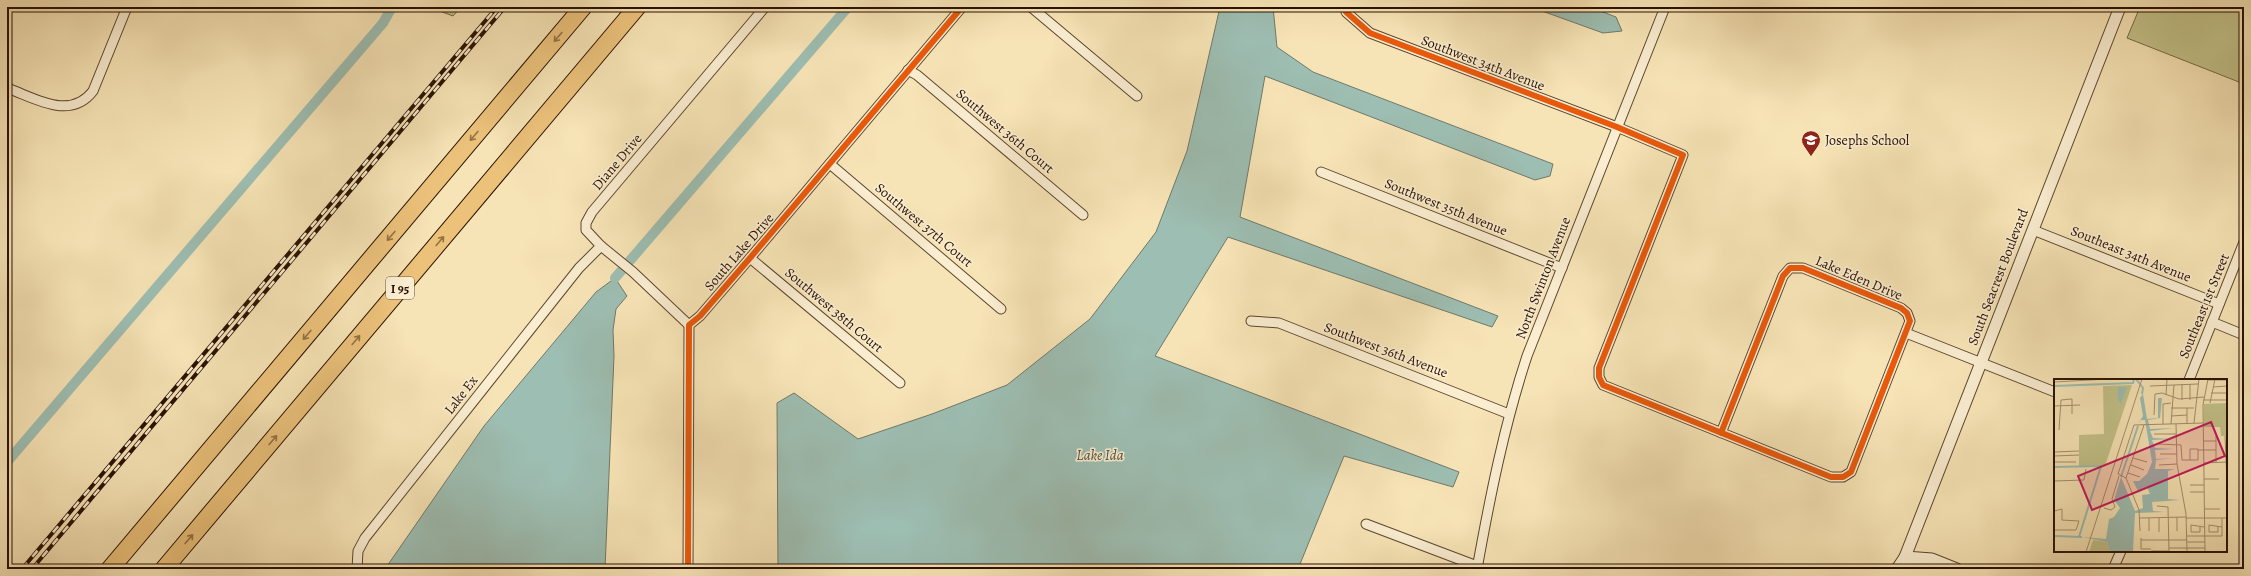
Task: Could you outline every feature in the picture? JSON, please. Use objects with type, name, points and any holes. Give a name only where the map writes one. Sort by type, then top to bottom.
[{"type":"highway","points":[[110,569],[583,7]]},
{"type":"highway","name":"I 95","points":[[164,569],[637,7]]},
{"type":"street","points":[[7,88],[54,106],[67,107],[79,104],[93,91],[127,7]]},
{"type":"street","name":"Diane Drive","points":[[689,325],[634,272],[602,246],[586,230],[586,223],[592,212],[765,7]]},
{"type":"street","name":"South Lake Drive","points":[[689,325],[700,316],[750,258],[962,7]]},
{"type":"street","points":[[1031,7],[1137,96]]},
{"type":"street","name":"North Swinton Avenue","points":[[1477,567],[1498,460],[1509,414],[1528,356],[1665,7]]},
{"type":"street","name":"South Seacrest Boulevard","points":[[1905,557],[2120,7]]},
{"type":"street","name":"Southwest 34th Avenue","points":[[1346,12],[1370,33],[1618,127]]},
{"type":"street","name":"Southwest 36th Court","points":[[908,70],[917,75],[1083,215]]},
{"type":"street","name":"Lake Eden Drive","points":[[1618,127],[1684,155],[1599,368],[1599,377],[1603,385],[1721,433],[1831,477],[1843,477],[1851,472],[1910,321],[1907,313],[1901,308],[1802,268],[1790,268],[1783,276],[1721,433]]},
{"type":"street","name":"Southwest 37th Court","points":[[830,164],[1001,309]]},
{"type":"street","name":"Southwest 35th Avenue","points":[[1320,172],[1562,268]]},
{"type":"street","name":"Southeast 34th Avenue","points":[[2033,230],[2219,304]]},
{"type":"street","name":"Southeast 1st Street","points":[[2189,379],[2244,242]]},
{"type":"street","name":"Lake Ex","points":[[357,569],[358,552],[365,538],[579,268],[602,246]]},
{"type":"street","name":"Southwest 38th Court","points":[[750,258],[900,383]]},
{"type":"street","name":"Southwest 36th Avenue","points":[[1251,321],[1279,324],[1509,414]]},
{"type":"street","points":[[2212,322],[2244,335]]},
{"type":"street","points":[[688,569],[689,325]]},
{"type":"street","points":[[1906,333],[2054,392]]},
{"type":"street","points":[[1366,524],[1477,567]]},
{"type":"street","points":[[2114,569],[2121,552]]},
{"type":"street","points":[[1896,569],[1905,557]]},
{"type":"street","points":[[1904,569],[1905,557]]},
{"type":"street","points":[[1905,557],[1923,569]]},
{"type":"street","points":[[1905,557],[1932,559],[1957,569]]},
{"type":"shaded area","points":[[429,7],[461,7],[453,16]]},
{"type":"shaded area","points":[[2140,7],[2244,7],[2244,84],[2127,38]]},
{"type":"water","name":"Lake Ida","points":[[1220,7],[1273,7],[1277,47],[1313,72],[1553,164],[1550,176],[1535,180],[1265,76],[1240,217],[1498,316],[1492,327],[1228,237],[1155,356],[1459,472],[1453,487],[1344,456],[1298,569],[907,569],[894,566],[867,569],[778,569],[777,403],[794,393],[858,439],[932,414],[1007,385],[1090,319],[1156,232],[1187,151]]},
{"type":"water","points":[[1531,7],[1590,7],[1616,17],[1622,31],[1603,33]]},
{"type":"water","points":[[615,278],[627,296],[616,309],[613,330],[614,356],[605,569],[385,569],[484,426],[596,292]]},
{"type":"waterway","points":[[7,462],[383,23],[392,7]]},
{"type":"waterway","points":[[615,278],[848,7]]},
{"type":"railway","points":[[22,569],[497,7]]},
{"type":"railway","points":[[32,569],[505,7]]},
{"type":"cycle path","points":[[688,569],[689,325],[700,316],[750,258],[962,7]]},
{"type":"cycle path","points":[[1346,12],[1370,33],[1617,127],[1683,155],[1599,368],[1599,377],[1603,385],[1831,477],[1843,477],[1851,472],[1910,321],[1907,313],[1901,308],[1803,268],[1790,268],[1783,276],[1721,433]]},
{"type":"place","name":"Josephs School","points":[[1811,157]]}]
